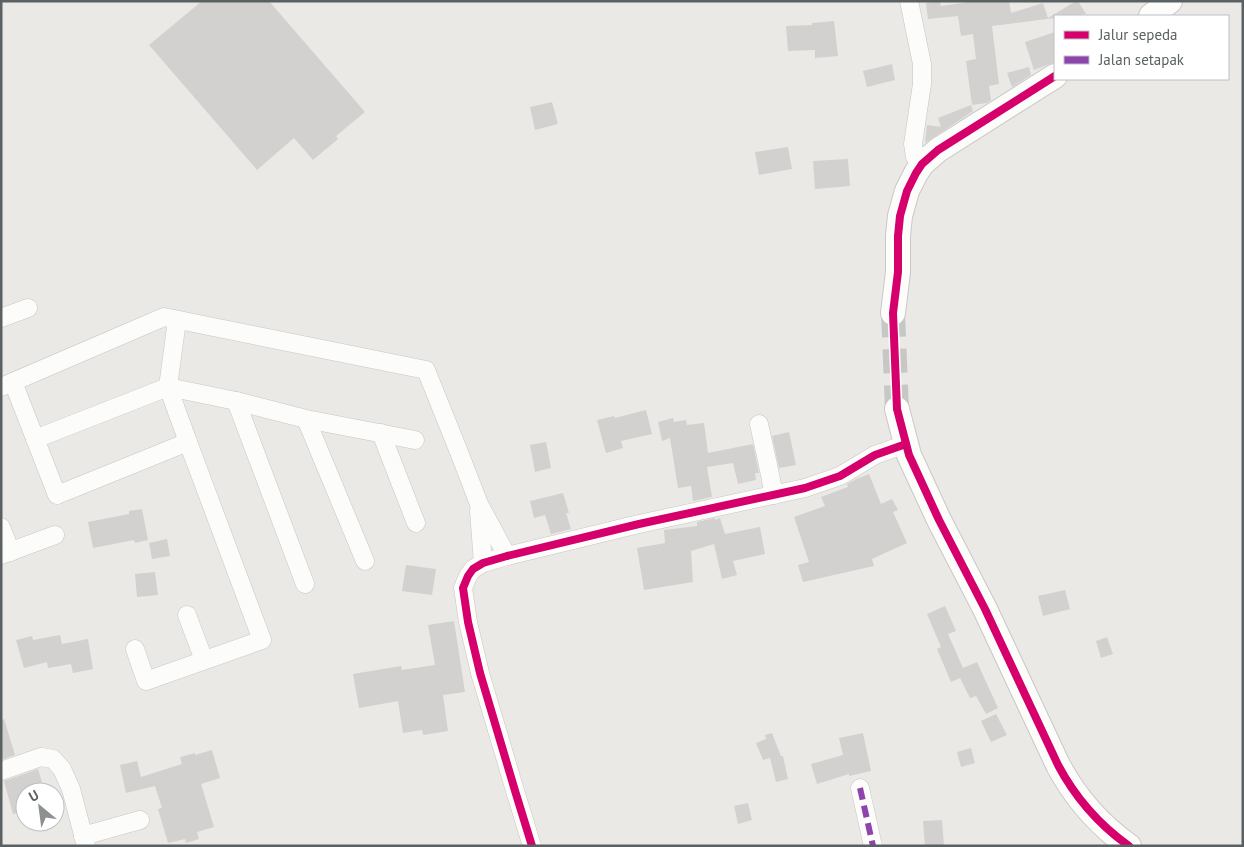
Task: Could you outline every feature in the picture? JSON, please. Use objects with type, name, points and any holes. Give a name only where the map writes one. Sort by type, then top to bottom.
[{"type":"street","points":[[910,1],[922,64],[922,84],[913,144],[915,157],[922,164]]},
{"type":"street","points":[[1152,15],[1170,1]]},
{"type":"street","points":[[893,313],[898,272],[900,216],[907,191],[922,164],[938,150],[1054,77]]},
{"type":"street","points":[[1,318],[28,308]]},
{"type":"street","points":[[188,442],[57,495],[35,439],[7,385],[164,317],[426,370],[479,504],[507,556]]},
{"type":"street","points":[[135,649],[146,681],[262,640],[168,387],[177,320]]},
{"type":"street","points":[[35,439],[168,387],[306,419],[415,440]]},
{"type":"street","points":[[236,402],[305,584]]},
{"type":"street","points":[[897,409],[909,455],[1067,782],[1094,816],[1113,835],[1129,846]]},
{"type":"street","points":[[306,419],[365,561]]},
{"type":"street","points":[[759,424],[774,495]]},
{"type":"street","points":[[381,433],[416,523]]},
{"type":"street","points":[[532,846],[480,673],[468,622],[463,588],[473,569],[484,563],[507,556],[639,524],[805,488],[840,476],[875,455],[906,444]]},
{"type":"street","points":[[479,504],[484,563]]},
{"type":"street","points":[[1,527],[6,553],[54,535]]},
{"type":"street","points":[[187,615],[204,660]]},
{"type":"street","points":[[1,771],[41,757],[53,759],[62,769],[70,789],[84,841],[140,820]]},
{"type":"street","points":[[860,788],[873,846]]},
{"type":"building","points":[[202,1],[269,1],[365,112],[336,136],[338,139],[313,160],[294,138],[257,170],[149,45]]},
{"type":"building","points":[[940,1],[941,6],[976,1],[1009,1],[1011,13],[1043,3],[1048,18],[1078,1],[1086,14],[1054,15],[1054,18],[992,26],[999,84],[989,86],[991,100],[987,103],[972,105],[966,61],[976,59],[973,34],[961,36],[958,16],[928,19],[926,3]]},
{"type":"building","points":[[834,21],[838,56],[815,58],[815,50],[788,51],[786,26],[812,25],[812,23]]},
{"type":"building","points":[[1054,32],[1054,62],[1034,70],[1025,42]]},
{"type":"building","points":[[892,64],[895,80],[867,87],[863,71]]},
{"type":"building","points":[[1029,67],[1031,75],[1012,87],[1007,73]]},
{"type":"building","points":[[552,102],[558,124],[535,130],[530,107]]},
{"type":"building","points":[[971,105],[973,111],[925,143],[927,125],[941,127],[938,118]]},
{"type":"building","points":[[788,147],[792,169],[759,175],[755,152]]},
{"type":"building","points":[[848,159],[850,186],[815,189],[813,161]]},
{"type":"building","points":[[646,410],[652,434],[621,441],[623,448],[606,453],[597,420],[614,416],[615,418]]},
{"type":"building","points":[[673,418],[674,422],[686,420],[687,425],[704,423],[708,453],[753,444],[759,473],[755,473],[756,480],[738,484],[733,463],[707,467],[712,497],[693,501],[691,486],[678,488],[670,438],[662,441],[658,422]]},
{"type":"building","points":[[789,432],[796,465],[779,468],[772,436]]},
{"type":"building","points":[[546,442],[551,468],[535,472],[530,445]]},
{"type":"building","points":[[869,474],[881,504],[892,499],[898,510],[893,512],[907,543],[872,559],[874,566],[803,582],[798,565],[809,562],[794,517],[825,506],[821,497],[848,487],[847,484]]},
{"type":"building","points":[[563,493],[569,513],[566,513],[571,529],[551,534],[545,515],[534,518],[530,501]]},
{"type":"building","points":[[142,509],[148,540],[135,543],[134,540],[93,548],[88,522],[129,514],[129,511]]},
{"type":"building","points":[[715,518],[715,520],[720,518],[725,534],[760,527],[765,554],[733,561],[737,575],[722,579],[714,544],[691,551],[693,582],[644,590],[637,548],[665,543],[664,530],[697,526],[697,522]]},
{"type":"building","points":[[167,539],[170,556],[152,559],[149,543]]},
{"type":"building","points":[[406,565],[436,569],[432,595],[402,591]]},
{"type":"building","points":[[155,572],[158,595],[137,597],[135,574]]},
{"type":"building","points":[[1065,590],[1070,609],[1043,616],[1038,596]]},
{"type":"building","points":[[945,606],[956,631],[948,634],[963,668],[977,662],[998,708],[986,714],[976,696],[970,698],[960,678],[951,682],[937,649],[941,647],[927,614]]},
{"type":"building","points":[[454,621],[465,692],[443,695],[448,731],[423,735],[422,730],[403,733],[398,701],[359,708],[353,674],[401,666],[402,670],[435,665],[428,625]]},
{"type":"building","points":[[60,635],[62,644],[88,639],[93,669],[73,673],[71,664],[48,668],[47,662],[24,668],[16,640],[32,636],[33,640]]},
{"type":"building","points":[[1107,637],[1113,654],[1101,658],[1096,641]]},
{"type":"building","points":[[996,714],[1007,735],[991,742],[981,721]]},
{"type":"building","points":[[4,719],[15,755],[1,760],[1,720]]},
{"type":"building","points":[[772,733],[781,756],[783,756],[788,779],[776,782],[770,758],[763,760],[756,743],[766,739],[765,735]]},
{"type":"building","points":[[863,733],[871,771],[849,776],[849,774],[817,784],[811,764],[843,755],[839,738]]},
{"type":"building","points":[[971,748],[975,763],[961,767],[957,752]]},
{"type":"building","points":[[212,750],[220,778],[201,784],[214,827],[197,832],[199,839],[186,843],[185,839],[168,843],[158,809],[162,808],[155,786],[126,793],[120,765],[137,761],[141,777],[182,764],[180,757]]},
{"type":"building","points":[[38,769],[42,782],[15,782],[15,814],[13,814],[4,781]]},
{"type":"building","points":[[748,803],[752,820],[738,824],[734,806]]},
{"type":"building","points":[[942,820],[944,846],[925,846],[923,821]]},
{"type":"tunnel","points":[[893,313],[897,409]]},
{"type":"marked path","points":[[860,788],[873,846]]},
{"type":"cycle path","points":[[1054,77],[938,150],[922,164],[907,191],[900,216],[898,272],[893,313],[897,409],[909,455],[939,520],[985,609],[1058,765],[1088,809],[1107,829],[1129,846]]},
{"type":"cycle path","points":[[532,846],[480,673],[468,622],[463,588],[473,569],[483,563],[507,556],[639,524],[805,488],[840,476],[875,455],[906,444]]}]
